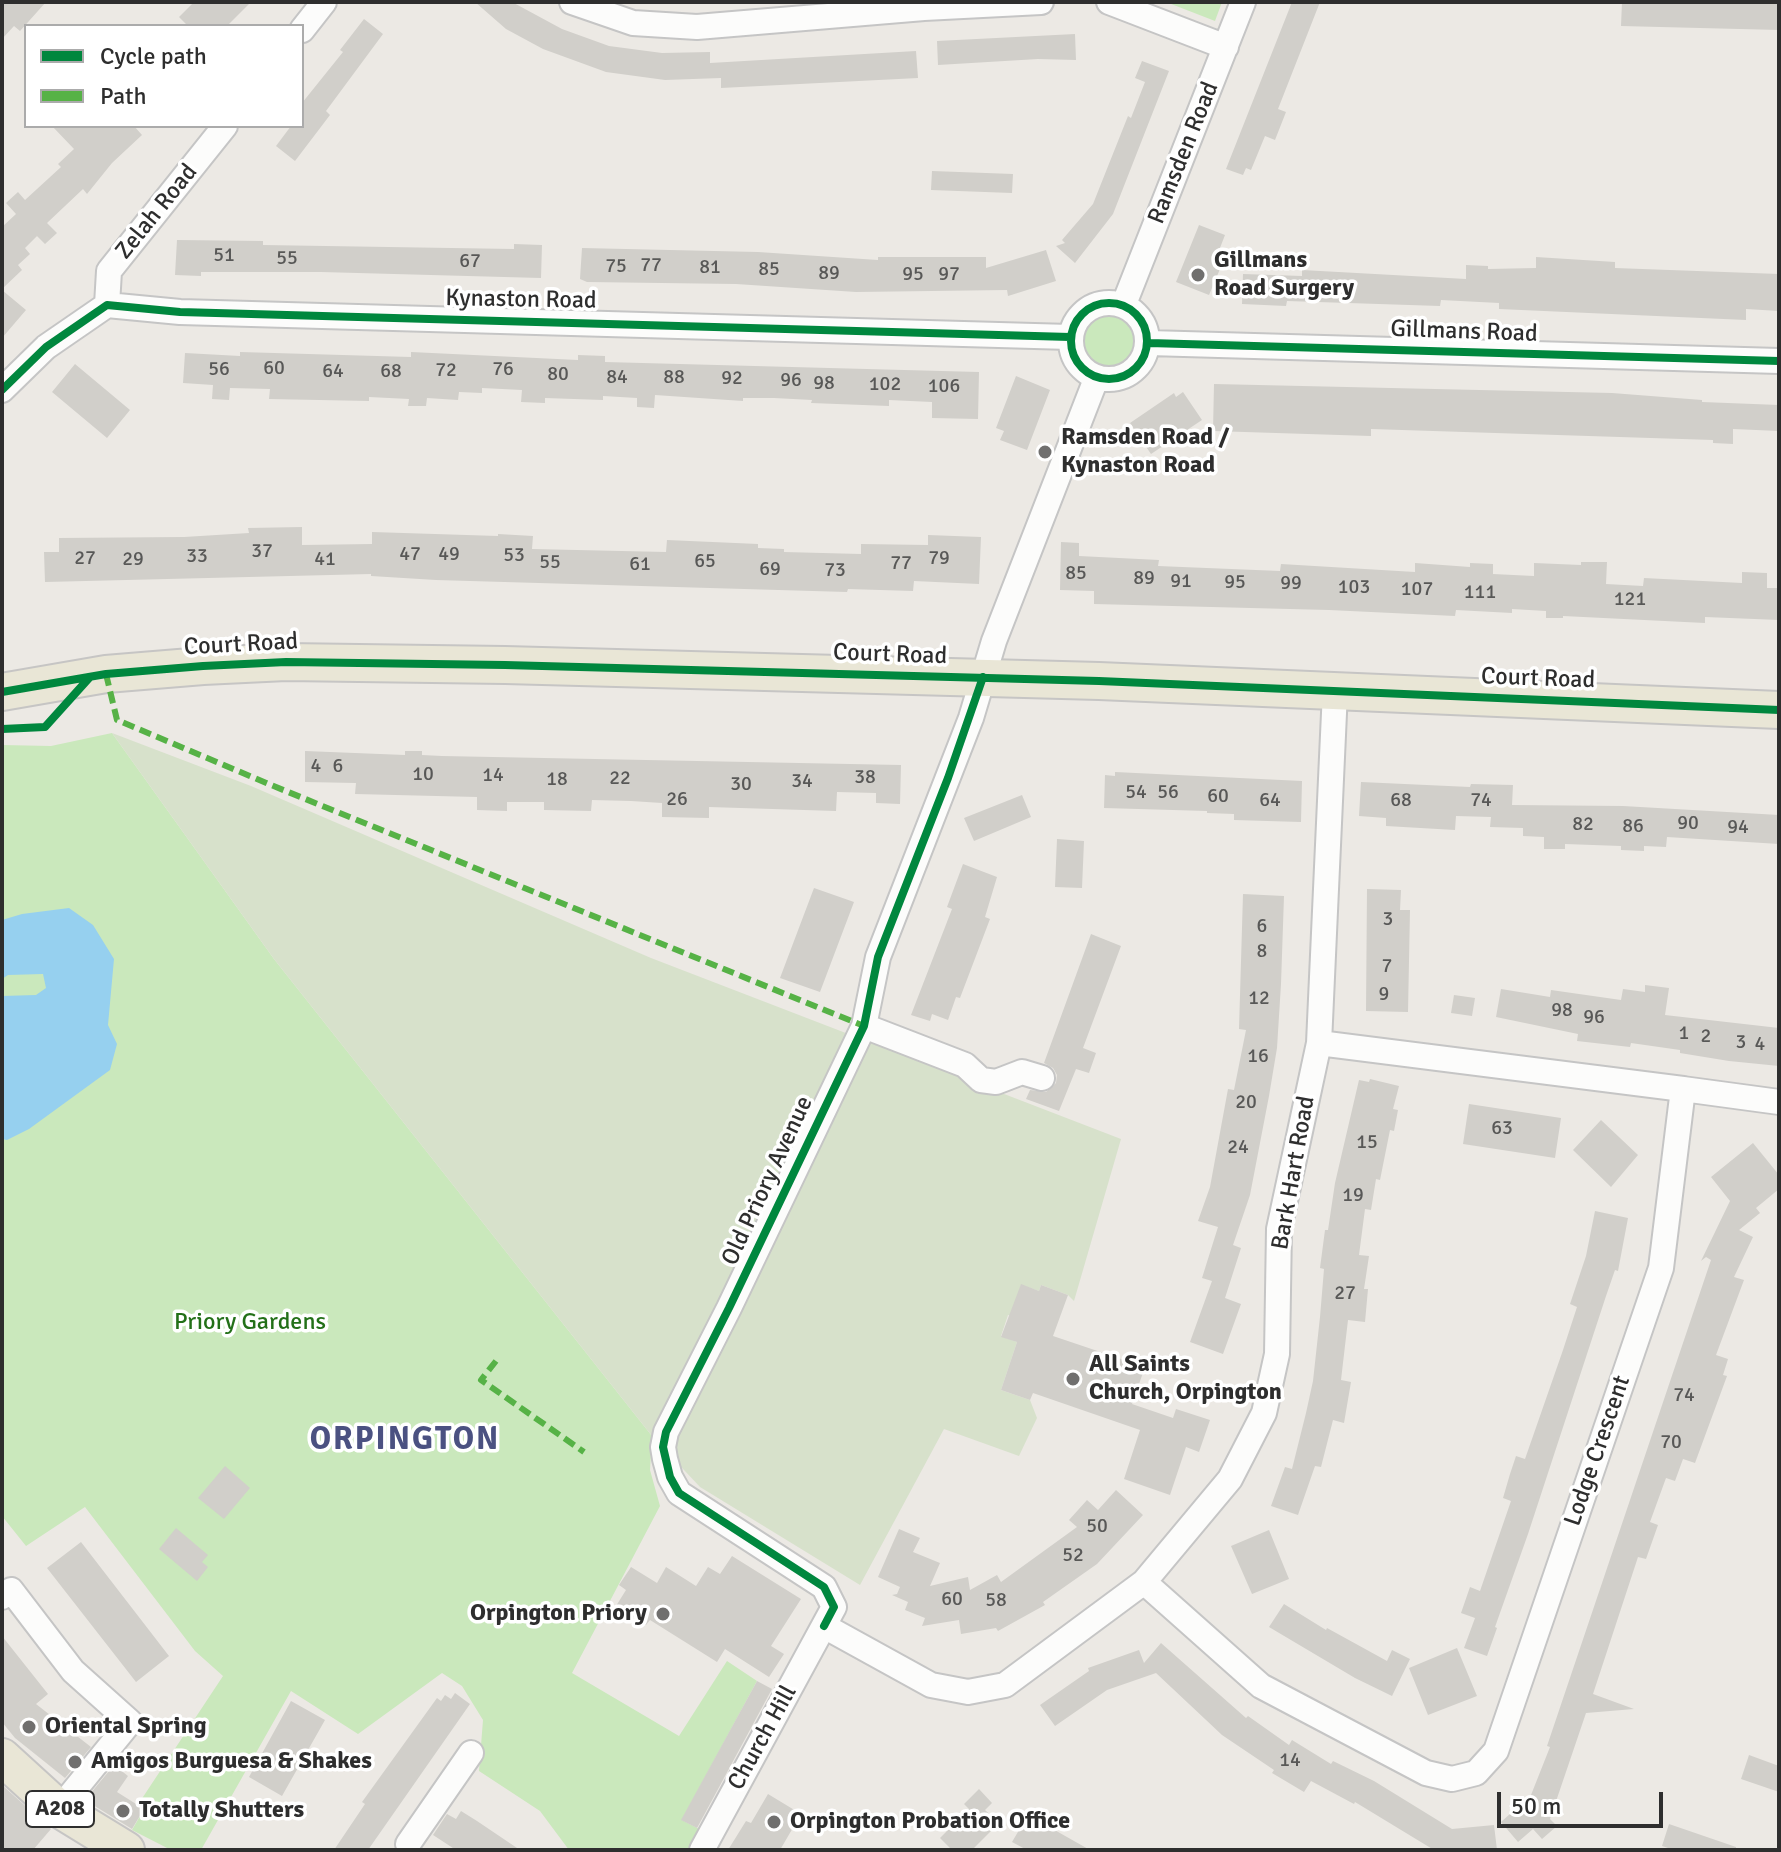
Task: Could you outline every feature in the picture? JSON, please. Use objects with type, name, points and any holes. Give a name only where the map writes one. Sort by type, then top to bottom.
[{"type":"main road","name":"Court Road","points":[[2,692],[106,674],[286,662],[983,677],[1779,710]]},
{"type":"main road","name":"A208","points":[[2,1757],[59,1809],[126,1850]]},
{"type":"street","points":[[304,27],[324,2]]},
{"type":"street","points":[[572,2],[633,23],[697,27],[924,8],[1041,2]]},
{"type":"street","points":[[1109,2],[1226,47]]},
{"type":"street","name":"Ramsden Road","points":[[1124,304],[1243,2]]},
{"type":"street","name":"Zelah Road","points":[[107,305],[109,271],[223,128]]},
{"type":"street","points":[[1100,302],[1124,304],[1143,320],[1149,343],[1140,366],[1120,379],[1096,379],[1076,362],[1070,337],[1079,315],[1100,302]]},
{"type":"street","points":[[2,390],[46,347],[107,305]]},
{"type":"street","name":"Kynaston Road","points":[[107,305],[180,312],[693,324],[1070,337]]},
{"type":"street","name":"Gillmans Road","points":[[1149,343],[1779,361]]},
{"type":"street","points":[[983,677],[999,627],[1096,379]]},
{"type":"street","name":"Old Priory Avenue","points":[[824,1626],[834,1607],[824,1587],[679,1493],[670,1477],[663,1447],[666,1432],[864,1026],[878,957],[948,778],[983,677]]},
{"type":"street","name":"Bark Hart Road","points":[[824,1626],[931,1685],[968,1692],[1005,1685],[1144,1582],[1230,1479],[1264,1413],[1277,1354],[1279,1229],[1319,1043],[1335,691]]},
{"type":"street","points":[[864,1026],[965,1065],[981,1080],[996,1082],[1022,1072],[1042,1078]]},
{"type":"street","points":[[1319,1043],[1779,1102]]},
{"type":"street","name":"Lodge Crescent","points":[[1144,1582],[1261,1686],[1426,1773],[1452,1779],[1476,1773],[1496,1751],[1661,1268],[1683,1089]]},
{"type":"street","points":[[2,1597],[11,1590],[73,1671],[130,1722],[59,1809]]},
{"type":"street","name":"Church Hill","points":[[702,1850],[824,1626]]},
{"type":"street","points":[[409,1848],[471,1753]]},
{"type":"green space","points":[[1166,2],[1222,2],[1215,21]]},
{"type":"green space","points":[[1109,314],[1128,323],[1137,342],[1128,361],[1109,370],[1090,361],[1081,342],[1090,323]]},
{"type":"green space","name":"Priory Gardens","points":[[112,733],[274,959],[652,1436],[650,1470],[660,1506],[572,1673],[679,1736],[727,1661],[757,1681],[682,1820],[701,1830],[689,1850],[569,1850],[540,1811],[479,1771],[483,1720],[462,1686],[442,1673],[358,1734],[291,1691],[201,1850],[171,1850],[132,1830],[147,1804],[141,1800],[223,1676],[195,1651],[85,1507],[26,1546],[2,1516],[2,745],[51,746]]},
{"type":"green space","points":[[112,733],[251,786],[651,958],[1121,1139],[1074,1301],[1068,1295],[1041,1285],[1039,1291],[1021,1285],[1015,1317],[1008,1315],[1001,1336],[1017,1342],[1001,1390],[1030,1400],[1037,1418],[1019,1456],[944,1429],[860,1585],[700,1487],[652,1436],[274,959]]},
{"type":"water","points":[[69,908],[93,925],[114,959],[108,1025],[117,1044],[110,1070],[29,1129],[7,1140],[2,1139],[2,996],[36,995],[46,988],[43,974],[8,975],[2,979],[2,920]]},
{"type":"building","points":[[2,2],[46,2],[20,31],[14,26],[2,39]]},
{"type":"building","points":[[194,2],[251,2],[229,24],[186,24],[179,17]]},
{"type":"building","points":[[475,2],[512,2],[562,29],[609,46],[662,53],[710,52],[710,63],[916,51],[918,78],[721,88],[721,78],[665,80],[606,72],[543,49],[506,29]]},
{"type":"building","points":[[1292,2],[1320,2],[1278,109],[1286,112],[1275,140],[1265,136],[1251,170],[1246,168],[1243,175],[1226,169]]},
{"type":"building","points":[[1622,2],[1779,2],[1779,30],[1621,26]]},
{"type":"building","points":[[364,19],[383,34],[326,111],[330,115],[295,161],[276,146],[290,128],[304,128],[304,101],[343,52],[340,50]]},
{"type":"building","points":[[1075,34],[1076,60],[938,65],[937,41]]},
{"type":"building","points":[[1142,61],[1169,71],[1113,214],[1075,263],[1056,246],[1065,243],[1062,240],[1093,204],[1145,82],[1135,78]]},
{"type":"building","points":[[54,128],[136,128],[142,135],[112,163],[87,194],[83,189],[47,223],[57,233],[45,244],[37,236],[25,248],[30,254],[18,265],[22,270],[2,289],[2,227],[16,214],[6,203],[18,192],[25,200],[61,167],[58,164],[74,149]]},
{"type":"building","points":[[932,171],[1013,174],[1012,193],[931,190]]},
{"type":"building","points":[[1199,225],[1225,235],[1213,266],[1220,269],[1209,295],[1176,282]]},
{"type":"building","points":[[177,240],[263,241],[263,245],[514,249],[514,244],[542,245],[541,278],[321,272],[201,272],[201,276],[175,275]]},
{"type":"building","points":[[582,248],[758,252],[878,260],[878,257],[986,257],[986,268],[1046,250],[1056,281],[1008,296],[1007,290],[856,292],[736,284],[587,282],[580,279]]},
{"type":"building","points":[[1536,257],[1615,262],[1615,268],[1779,274],[1779,311],[1746,309],[1746,320],[1499,309],[1499,303],[1441,300],[1440,306],[1287,301],[1286,306],[1242,304],[1243,274],[1302,276],[1302,270],[1466,279],[1466,265],[1488,266],[1488,269],[1536,268]]},
{"type":"building","points":[[2,290],[26,310],[2,338]]},
{"type":"building","points":[[240,352],[411,357],[411,352],[578,360],[578,355],[605,356],[605,362],[979,372],[978,419],[932,418],[932,402],[889,400],[889,406],[811,403],[812,400],[774,398],[743,398],[743,401],[655,395],[654,408],[637,407],[637,398],[603,396],[603,400],[545,398],[545,403],[521,402],[522,390],[482,388],[482,393],[459,392],[458,400],[427,398],[426,406],[408,406],[409,399],[269,399],[270,389],[230,388],[229,400],[212,399],[213,385],[183,383],[185,353],[240,356]]},
{"type":"building","points":[[75,364],[130,410],[107,438],[52,392]]},
{"type":"building","points":[[1016,376],[1050,390],[1027,450],[1000,440],[1004,431],[996,428]]},
{"type":"building","points":[[1214,384],[1612,393],[1702,402],[1779,405],[1779,431],[1733,429],[1733,444],[1713,443],[1713,440],[1371,429],[1371,436],[1213,431]]},
{"type":"building","points":[[1183,392],[1202,420],[1151,454],[1130,423],[1174,393],[1176,397]]},
{"type":"building","points":[[302,527],[302,545],[372,544],[372,532],[498,534],[533,536],[532,549],[666,552],[667,540],[758,544],[758,548],[784,549],[784,552],[861,554],[861,544],[928,545],[928,535],[981,537],[979,584],[914,581],[913,591],[848,589],[847,592],[436,580],[371,574],[45,582],[44,552],[59,552],[59,538],[184,537],[249,533],[248,528]]},
{"type":"building","points":[[1061,542],[1079,543],[1079,556],[1159,560],[1158,566],[1280,571],[1281,564],[1415,572],[1415,563],[1470,567],[1470,563],[1493,564],[1493,574],[1534,576],[1534,563],[1581,565],[1581,562],[1607,562],[1606,584],[1643,586],[1644,578],[1742,583],[1742,572],[1767,573],[1767,588],[1779,588],[1779,620],[1705,617],[1705,623],[1563,616],[1546,618],[1546,611],[1512,609],[1512,613],[1456,610],[1455,616],[1094,604],[1094,591],[1060,590]]},
{"type":"building","points":[[305,751],[405,755],[405,751],[422,751],[422,755],[442,756],[901,765],[900,804],[876,803],[876,793],[837,792],[836,811],[709,807],[709,818],[662,817],[662,803],[631,801],[592,800],[591,811],[544,810],[544,802],[507,802],[507,811],[477,810],[477,797],[355,794],[356,783],[305,782]]},
{"type":"building","points":[[1115,772],[1302,781],[1301,822],[1234,820],[1234,814],[1207,811],[1104,808],[1105,775],[1115,776]]},
{"type":"building","points":[[1361,782],[1470,787],[1471,784],[1513,785],[1512,805],[1623,806],[1779,815],[1779,844],[1667,837],[1666,847],[1644,846],[1644,851],[1621,850],[1621,846],[1565,844],[1565,849],[1544,849],[1544,837],[1523,836],[1523,828],[1490,827],[1491,817],[1456,816],[1455,830],[1386,826],[1386,818],[1359,816]]},
{"type":"building","points":[[1022,795],[1031,817],[974,841],[964,818]]},
{"type":"building","points":[[1057,839],[1084,841],[1082,888],[1055,887]]},
{"type":"building","points":[[963,864],[997,877],[985,917],[990,919],[960,998],[956,997],[948,1020],[932,1014],[930,1021],[911,1015],[952,909],[947,907]]},
{"type":"building","points":[[814,888],[854,902],[820,992],[780,978]]},
{"type":"building","points":[[1367,889],[1401,890],[1400,910],[1410,910],[1408,1012],[1366,1011]]},
{"type":"building","points":[[1243,894],[1284,896],[1281,984],[1277,1048],[1269,1096],[1250,1195],[1233,1245],[1241,1248],[1225,1298],[1241,1304],[1223,1354],[1190,1342],[1212,1281],[1202,1278],[1218,1227],[1198,1221],[1210,1187],[1228,1089],[1234,1090],[1246,1030],[1239,1029]]},
{"type":"building","points":[[1091,934],[1121,946],[1083,1048],[1096,1053],[1089,1073],[1076,1069],[1059,1111],[1026,1099],[1030,1090],[1046,1092],[1056,1083],[1057,1075],[1053,1068],[1044,1063]]},
{"type":"building","points":[[1645,985],[1669,988],[1665,1015],[1779,1028],[1779,1066],[1729,1061],[1631,1043],[1630,1047],[1577,1041],[1578,1034],[1496,1017],[1501,989],[1550,997],[1551,990],[1621,1000],[1623,989],[1645,992]]},
{"type":"building","points":[[1454,995],[1475,998],[1472,1016],[1451,1013]]},
{"type":"building","points":[[1370,1079],[1399,1086],[1393,1109],[1398,1110],[1394,1131],[1390,1130],[1371,1210],[1365,1209],[1359,1255],[1369,1256],[1364,1289],[1368,1289],[1365,1322],[1348,1320],[1341,1380],[1351,1382],[1344,1423],[1333,1420],[1321,1467],[1315,1466],[1298,1515],[1271,1506],[1285,1467],[1292,1469],[1306,1413],[1320,1317],[1324,1269],[1320,1268],[1325,1230],[1328,1230],[1335,1183],[1359,1080],[1369,1082]]},
{"type":"building","points":[[1469,1104],[1561,1118],[1555,1158],[1463,1144]]},
{"type":"building","points":[[1601,1120],[1638,1155],[1611,1187],[1573,1150]]},
{"type":"building","points":[[1753,1143],[1779,1175],[1779,1189],[1756,1208],[1760,1213],[1739,1230],[1753,1237],[1734,1277],[1744,1280],[1716,1355],[1728,1359],[1723,1375],[1727,1376],[1695,1463],[1683,1459],[1675,1481],[1666,1478],[1650,1522],[1658,1525],[1646,1559],[1638,1557],[1593,1694],[1634,1709],[1586,1713],[1550,1819],[1557,1826],[1542,1839],[1533,1829],[1518,1842],[1501,1822],[1531,1795],[1550,1747],[1547,1746],[1711,1260],[1706,1257],[1701,1261],[1730,1201],[1711,1177]]},
{"type":"building","points":[[1595,1211],[1628,1218],[1618,1271],[1615,1270],[1606,1296],[1487,1656],[1464,1648],[1475,1618],[1461,1613],[1470,1587],[1480,1591],[1511,1501],[1503,1498],[1516,1456],[1525,1459],[1563,1350],[1577,1307],[1570,1304],[1586,1256]]},
{"type":"building","name":"All Saints Church, Orpington","points":[[1021,1284],[1039,1291],[1041,1285],[1068,1295],[1053,1336],[1145,1367],[1132,1404],[1173,1418],[1176,1409],[1210,1420],[1199,1452],[1186,1447],[1170,1495],[1124,1479],[1140,1430],[1033,1393],[1030,1400],[1001,1390],[1017,1342],[1001,1337]]},
{"type":"building","points":[[225,1466],[250,1488],[224,1519],[198,1498]]},
{"type":"building","points":[[1116,1490],[1143,1515],[1097,1564],[1043,1602],[1045,1605],[998,1631],[996,1628],[961,1634],[959,1620],[922,1626],[925,1618],[905,1610],[908,1602],[892,1595],[897,1594],[900,1587],[878,1577],[899,1529],[920,1538],[913,1552],[940,1563],[930,1586],[968,1577],[970,1590],[997,1575],[1001,1582],[1077,1527],[1069,1520],[1087,1500],[1098,1510]]},
{"type":"building","points":[[176,1528],[208,1555],[202,1562],[208,1567],[197,1581],[159,1549]]},
{"type":"building","points":[[1269,1530],[1289,1579],[1252,1594],[1231,1546]]},
{"type":"building","points":[[81,1542],[169,1656],[136,1682],[47,1568]]},
{"type":"building","points":[[732,1556],[801,1599],[771,1646],[784,1654],[769,1677],[725,1649],[717,1662],[650,1620],[646,1625],[616,1606],[626,1590],[619,1585],[631,1567],[657,1583],[666,1567],[696,1586],[708,1567],[720,1574]]},
{"type":"building","points":[[1284,1604],[1326,1630],[1387,1661],[1392,1650],[1410,1659],[1392,1696],[1355,1678],[1269,1627]]},
{"type":"building","points":[[2,1636],[48,1694],[36,1704],[91,1747],[65,1778],[15,1738],[2,1722]]},
{"type":"building","points":[[1161,1643],[1246,1718],[1248,1716],[1289,1745],[1292,1740],[1331,1764],[1333,1761],[1374,1781],[1452,1829],[1494,1825],[1497,1850],[1434,1850],[1355,1802],[1311,1781],[1304,1792],[1272,1773],[1274,1770],[1222,1735],[1156,1673],[1107,1690],[1055,1726],[1040,1705],[1089,1671],[1088,1668],[1139,1650],[1144,1663]]},
{"type":"building","points":[[1457,1648],[1477,1696],[1428,1715],[1409,1668]]},
{"type":"building","points":[[757,1681],[772,1689],[697,1828],[681,1820]]},
{"type":"building","points":[[455,1693],[470,1704],[368,1850],[334,1850],[365,1804],[362,1802],[437,1698],[441,1701],[445,1695],[451,1699]]},
{"type":"building","points":[[291,1701],[325,1720],[282,1796],[249,1777]]},
{"type":"building","points":[[1749,1755],[1779,1766],[1779,1792],[1741,1779]]},
{"type":"building","points":[[114,1765],[128,1776],[117,1792],[144,1809],[132,1829],[85,1800]]},
{"type":"building","points":[[2,1785],[51,1829],[33,1850],[2,1850]]},
{"type":"building","points":[[979,1789],[992,1803],[985,1810],[999,1823],[972,1850],[952,1850],[940,1838],[969,1809],[964,1804]]},
{"type":"building","name":"Orpington Probation Office","points":[[768,1794],[801,1814],[780,1850],[728,1850],[746,1821],[751,1823]]},
{"type":"building","points":[[461,1811],[520,1850],[456,1850],[433,1835],[447,1814],[456,1819]]},
{"type":"building","points":[[1028,1815],[1090,1850],[1027,1850],[1012,1842]]},
{"type":"building","points":[[1669,1824],[1736,1847],[1736,1850],[1674,1850],[1662,1846]]},
{"type":"marked path","points":[[106,674],[117,720],[864,1026]]},
{"type":"marked path","points":[[496,1361],[481,1380],[584,1452]]},
{"type":"cycle path","points":[[1102,303],[1116,303],[1130,309],[1141,320],[1147,341],[1144,356],[1136,368],[1116,379],[1102,379],[1088,373],[1077,362],[1071,348],[1071,334],[1077,320],[1088,309],[1102,303]]},
{"type":"cycle path","points":[[2,390],[46,347],[107,305],[180,312],[1070,337]]},
{"type":"cycle path","points":[[1149,343],[1779,361]]},
{"type":"cycle path","points":[[2,692],[106,674],[286,662],[1099,681],[1779,710]]},
{"type":"cycle path","points":[[2,729],[45,727],[90,677]]},
{"type":"cycle path","points":[[824,1626],[834,1607],[824,1587],[679,1493],[670,1477],[663,1447],[666,1432],[864,1026],[878,957],[948,778],[983,677]]},
{"type":"place","name":"Gillmans Road Surgery","points":[[1198,275]]},
{"type":"place","name":"Ramsden Road / Kynaston Road","points":[[1045,452]]},
{"type":"place","name":"All Saints Church, Orpington","points":[[1073,1379]]},
{"type":"place","name":"Orpington Priory","points":[[663,1614]]},
{"type":"place","name":"Oriental Spring","points":[[29,1727]]},
{"type":"place","name":"Amigos Burguesa & Shakes","points":[[75,1762]]},
{"type":"place","name":"Totally Shutters","points":[[123,1811]]},
{"type":"place","name":"Orpington Probation Office","points":[[774,1822]]},
{"type":"district","name":"ORPINGTON","points":[[405,1441]]}]
